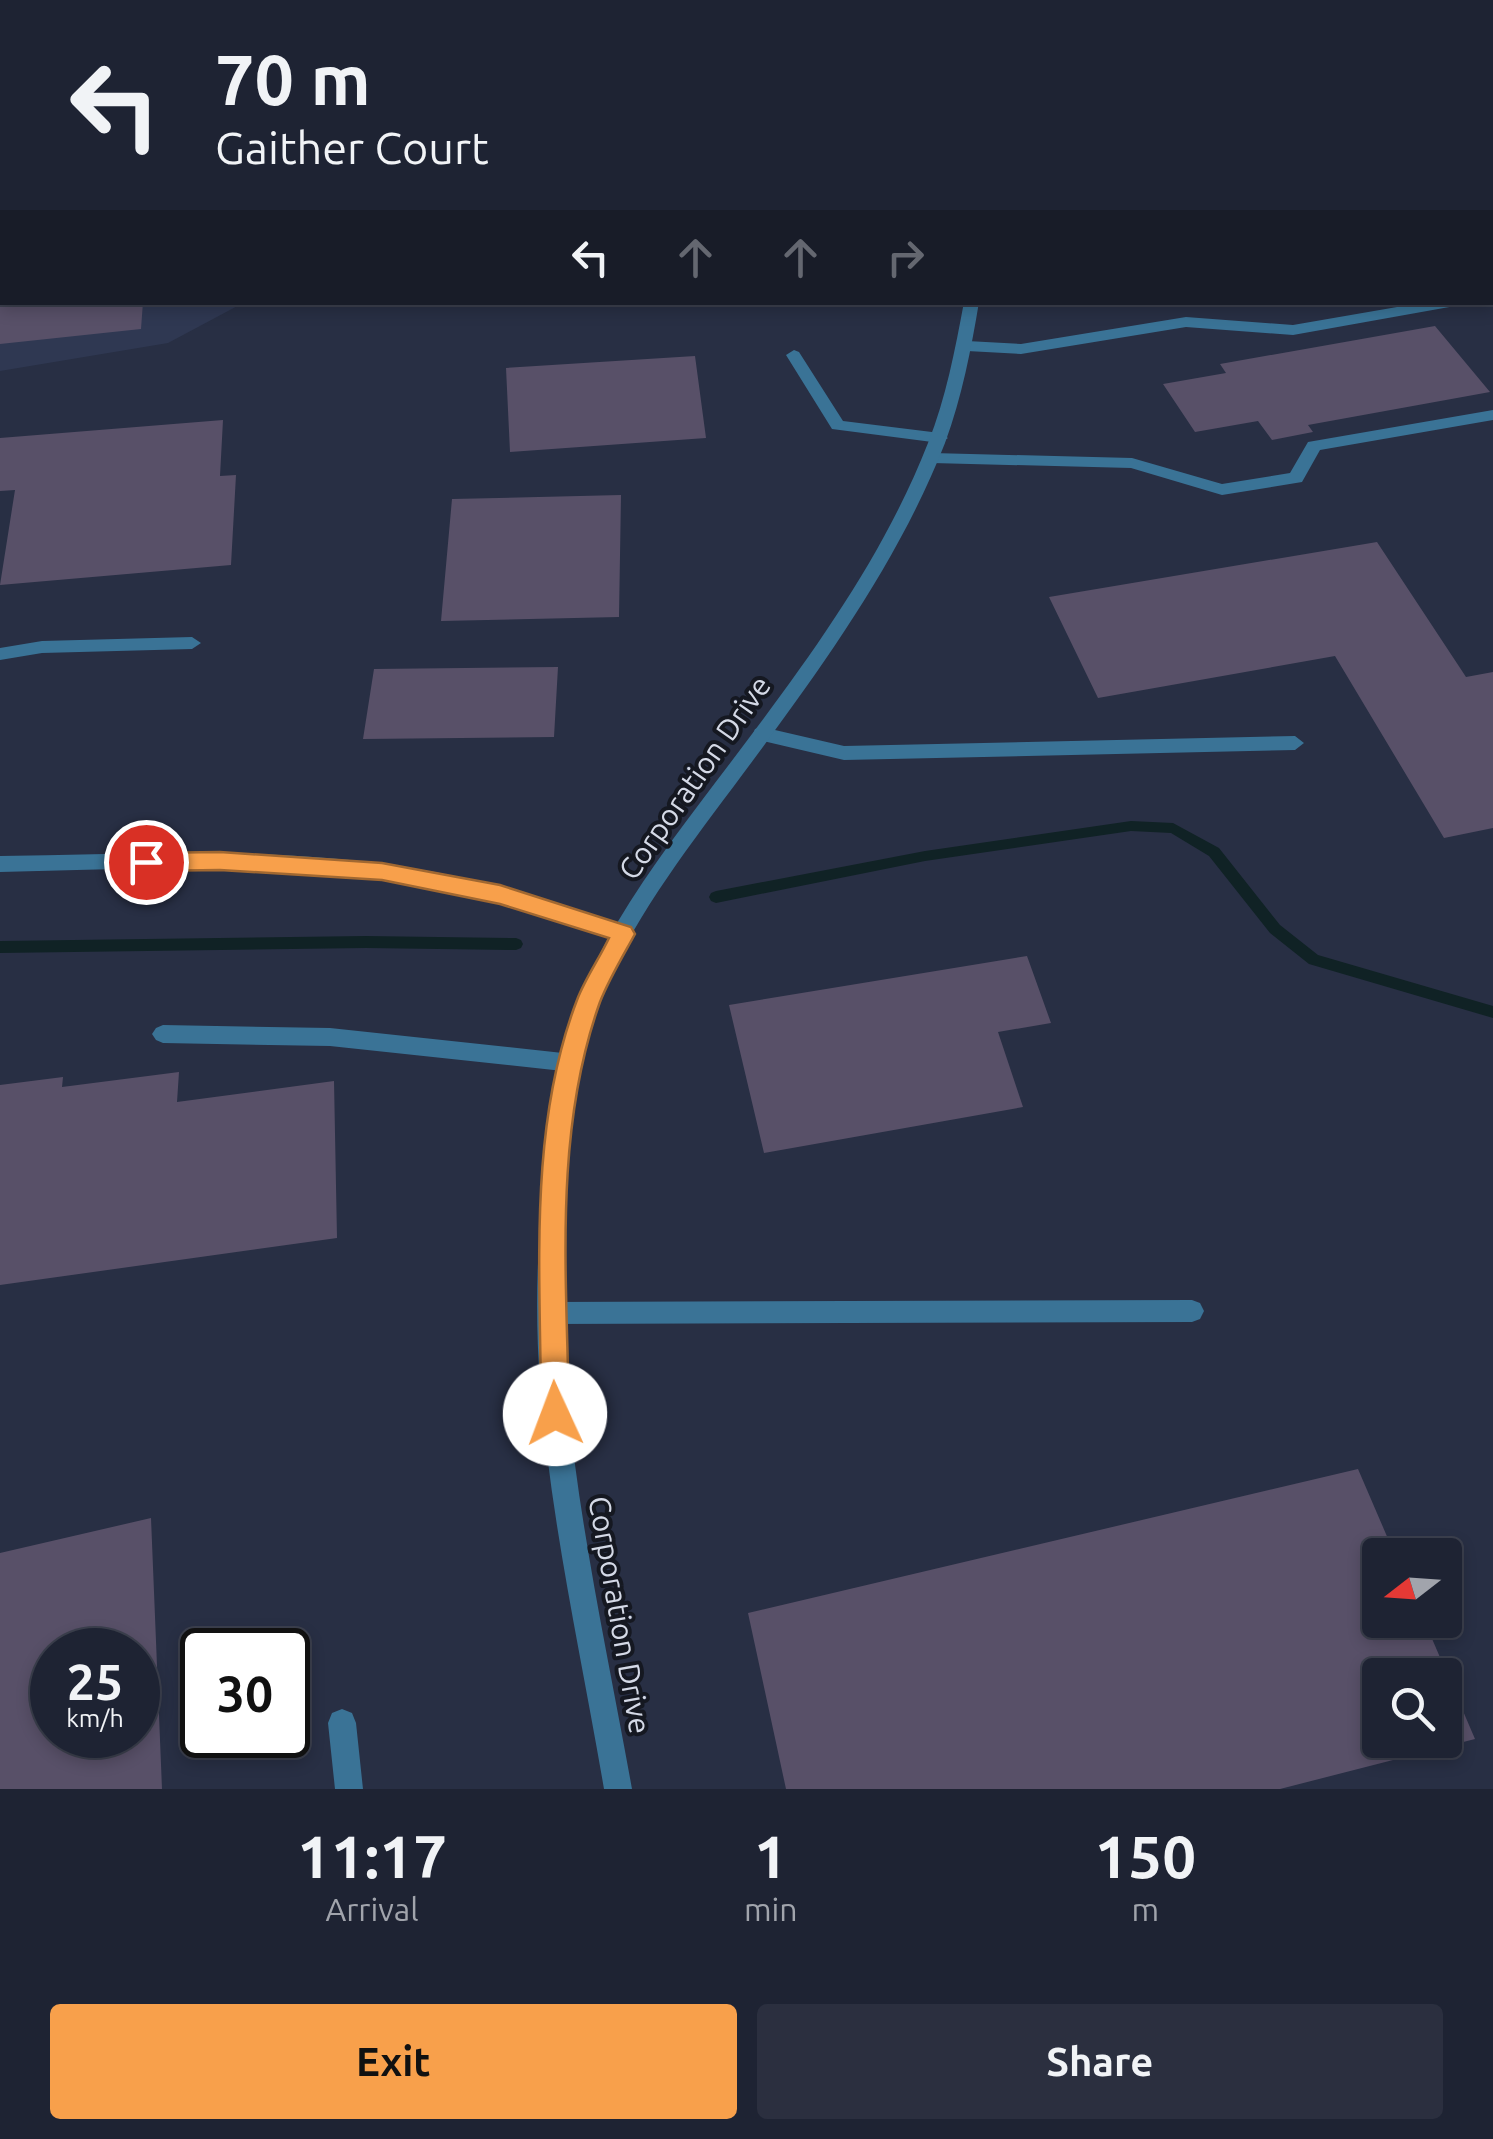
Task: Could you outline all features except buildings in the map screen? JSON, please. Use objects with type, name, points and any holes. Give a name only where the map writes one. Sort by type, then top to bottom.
[{"type":"street","name":"Corporation Drive","points":[[618,1789],[555,1414],[553,1182],[572,1063],[589,1000],[623,934],[676,851],[866,590],[912,505],[936,448],[967,346],[972,305]]},
{"type":"street","points":[[967,346],[1021,349],[1186,322],[1294,330],[1438,305]]},
{"type":"street","points":[[794,355],[838,425],[936,448],[1132,463],[1222,490],[1296,478],[1314,446],[1493,414]]},
{"type":"street","points":[[0,654],[42,647],[192,642]]},
{"type":"street","points":[[762,734],[844,753],[1295,743]]},
{"type":"street","points":[[0,864],[220,861],[382,872],[500,894],[623,934]]},
{"type":"street","points":[[163,1034],[330,1037],[572,1063]]},
{"type":"street","points":[[552,1313],[1192,1310]]},
{"type":"street","points":[[342,1723],[350,1789]]},
{"type":"shaded area","points":[[0,305],[239,305],[168,343],[0,371]]},
{"type":"waterway","points":[[716,897],[925,856],[1131,826],[1173,828],[1214,852],[1275,929],[1314,960],[1493,1012]]},
{"type":"waterway","points":[[0,947],[516,944]]},
{"type":"route","points":[[146,862],[220,861],[382,872],[500,894],[623,934],[589,1000],[568,1080],[553,1182],[555,1414]]}]
